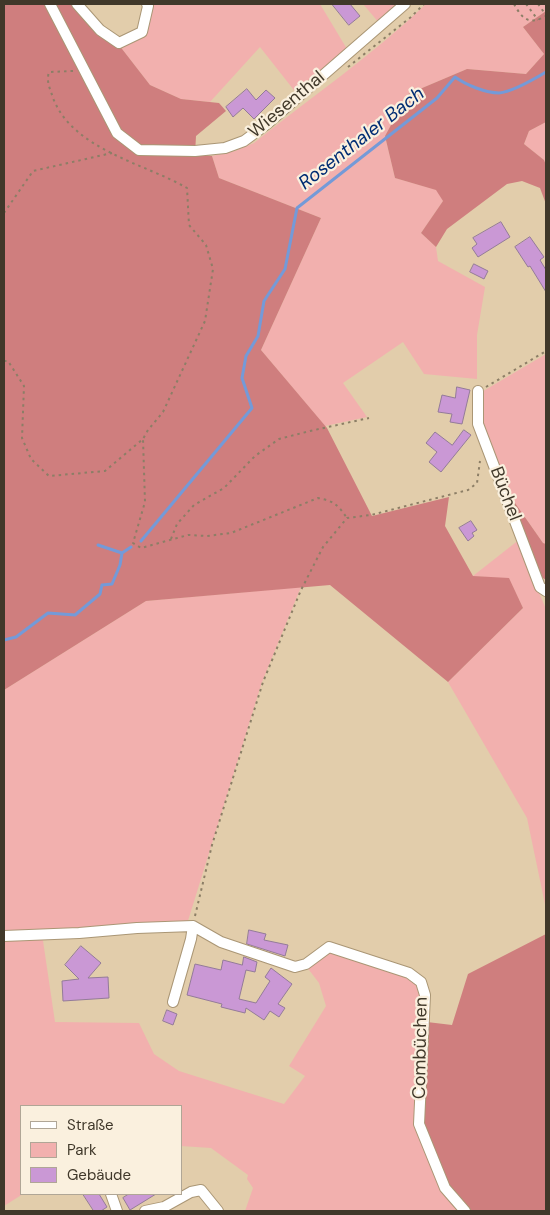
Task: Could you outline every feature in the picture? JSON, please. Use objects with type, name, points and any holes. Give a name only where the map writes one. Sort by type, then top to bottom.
[{"type":"street","name":"Wiesenthal","points":[[50,4],[117,133],[139,150],[195,151],[225,148],[244,140],[267,124],[405,4]]},
{"type":"street","points":[[77,4],[100,30],[119,44],[142,32],[148,6],[146,4]]},
{"type":"street","name":"Büchel","points":[[478,391],[478,424],[540,587],[546,591]]},
{"type":"street","points":[[4,936],[193,926],[192,939],[174,1002]]},
{"type":"street","name":"Combüchen","points":[[193,926],[220,942],[286,965],[295,967],[306,964],[329,947],[409,973],[420,982],[425,995],[419,1124],[445,1188],[464,1211]]},
{"type":"street","points":[[145,1211],[164,1207],[191,1192],[201,1190],[218,1211]]},
{"type":"street","points":[[111,1195],[117,1211]]},
{"type":"path","points":[[514,4],[523,18],[528,20],[538,20],[546,15],[538,4]]},
{"type":"path","points":[[526,4],[538,20]]},
{"type":"path","points":[[84,71],[49,72],[47,80],[57,107],[77,132],[133,164],[175,181],[187,188],[189,225],[206,245],[213,269],[205,321],[163,412],[148,430],[144,439],[145,502],[133,542],[141,548],[188,535],[207,536],[231,533],[318,498],[331,500],[347,518]]},
{"type":"path","points":[[4,213],[33,171],[112,153]]},
{"type":"path","points":[[478,391],[546,351]]},
{"type":"path","points":[[4,361],[8,361],[24,386],[22,438],[31,459],[49,476],[105,471],[144,439]]},
{"type":"path","points":[[171,540],[177,524],[194,505],[224,488],[255,456],[279,439],[369,418]]},
{"type":"path","points":[[193,926],[212,844],[263,682],[301,590],[322,547],[347,518],[371,515],[468,490],[477,483],[480,461],[490,454]]},
{"type":"green space","points":[[149,4],[320,4],[347,49],[297,94],[260,47],[210,102],[181,99],[150,85],[119,45],[143,33]]},
{"type":"green space","points":[[363,4],[402,4],[380,24]]},
{"type":"green space","points":[[426,4],[546,4],[546,11],[523,27],[544,54],[526,74],[467,69],[408,94],[385,136],[395,178],[437,190],[443,201],[421,233],[436,247],[438,261],[485,287],[477,335],[477,379],[424,374],[403,342],[343,383],[367,417],[325,426],[261,350],[321,218],[219,178],[212,156],[235,151],[254,143],[363,58]]},
{"type":"green space","points":[[546,122],[546,165],[544,160],[524,144],[529,131]]},
{"type":"green space","points":[[546,354],[546,544],[543,543],[506,490],[480,424],[480,393]]},
{"type":"green space","points":[[520,539],[531,574],[546,609],[546,909],[527,818],[448,682],[523,608],[509,579],[473,576]]},
{"type":"green space","points":[[301,587],[262,682],[187,924],[4,932],[4,690],[146,601]]},
{"type":"green space","points":[[42,934],[55,1022],[139,1023],[154,1054],[179,1071],[284,1104],[305,1076],[289,1066],[326,1006],[319,983],[306,966],[329,949],[408,974],[419,983],[463,1211],[245,1211],[253,1188],[247,1179],[248,1175],[211,1148],[182,1146],[182,1105],[20,1105],[21,1195],[4,1206],[4,936]]},
{"type":"shaded area","points":[[4,4],[76,4],[119,45],[150,85],[181,99],[219,103],[226,111],[196,136],[195,154],[212,156],[219,178],[321,218],[261,350],[327,428],[372,516],[449,497],[445,526],[473,576],[509,578],[523,608],[448,682],[330,585],[146,601],[4,690]]},
{"type":"shaded area","points":[[546,11],[546,122],[529,131],[524,144],[544,160],[546,165],[546,204],[540,188],[522,181],[507,184],[447,229],[436,247],[421,233],[443,201],[436,190],[395,178],[385,136],[408,94],[467,69],[526,74],[544,54],[523,27]]},
{"type":"shaded area","points":[[506,490],[543,543],[546,544],[546,580],[535,573]]},
{"type":"shaded area","points":[[546,934],[546,1211],[467,1211],[447,1187],[421,1121],[427,1022],[452,1025],[468,974]]},
{"type":"building","points":[[332,4],[350,4],[360,16],[349,25]]},
{"type":"building","points":[[247,89],[256,100],[266,90],[275,98],[254,119],[243,108],[233,117],[226,107]]},
{"type":"building","points":[[501,222],[510,237],[478,257],[472,248],[477,244],[473,238]]},
{"type":"building","points":[[530,237],[544,257],[540,260],[546,270],[546,292],[530,266],[528,267],[515,247]]},
{"type":"building","points":[[474,264],[488,271],[484,279],[470,272]]},
{"type":"building","points":[[457,387],[470,390],[462,424],[450,422],[452,414],[438,412],[442,395],[455,398]]},
{"type":"building","points":[[464,430],[471,435],[441,472],[429,462],[437,452],[426,443],[435,432],[452,445]]},
{"type":"building","points":[[471,521],[477,530],[472,533],[474,536],[468,541],[459,528]]},
{"type":"building","points":[[249,930],[266,934],[264,940],[288,945],[285,956],[247,944]]},
{"type":"building","points":[[81,946],[101,963],[88,978],[108,977],[109,998],[63,1001],[62,981],[79,979],[65,965]]},
{"type":"building","points":[[244,957],[257,962],[255,972],[246,970],[239,999],[256,1003],[270,981],[265,977],[271,968],[292,984],[278,1004],[285,1008],[279,1017],[270,1011],[264,1020],[246,1008],[245,1013],[221,1007],[222,1004],[187,995],[195,964],[221,970],[223,960],[242,965]]},
{"type":"building","points":[[167,1010],[177,1014],[173,1025],[163,1021]]},
{"type":"building","points":[[84,1195],[100,1195],[107,1207],[101,1211],[94,1211]]},
{"type":"building","points":[[128,1195],[154,1195],[130,1210],[123,1198]]},
{"type":"waterway","name":"Rosenthaler Bach","points":[[141,541],[252,408],[242,378],[246,356],[258,336],[264,301],[285,269],[297,208],[437,98],[455,77],[476,88],[499,93],[517,87],[546,72]]},
{"type":"waterway","points":[[98,545],[122,553]]},
{"type":"waterway","name":"Rosenthaler Bach","points":[[4,640],[16,637],[48,613],[75,615],[100,594],[102,585],[112,584],[120,565],[122,553],[131,547]]}]
